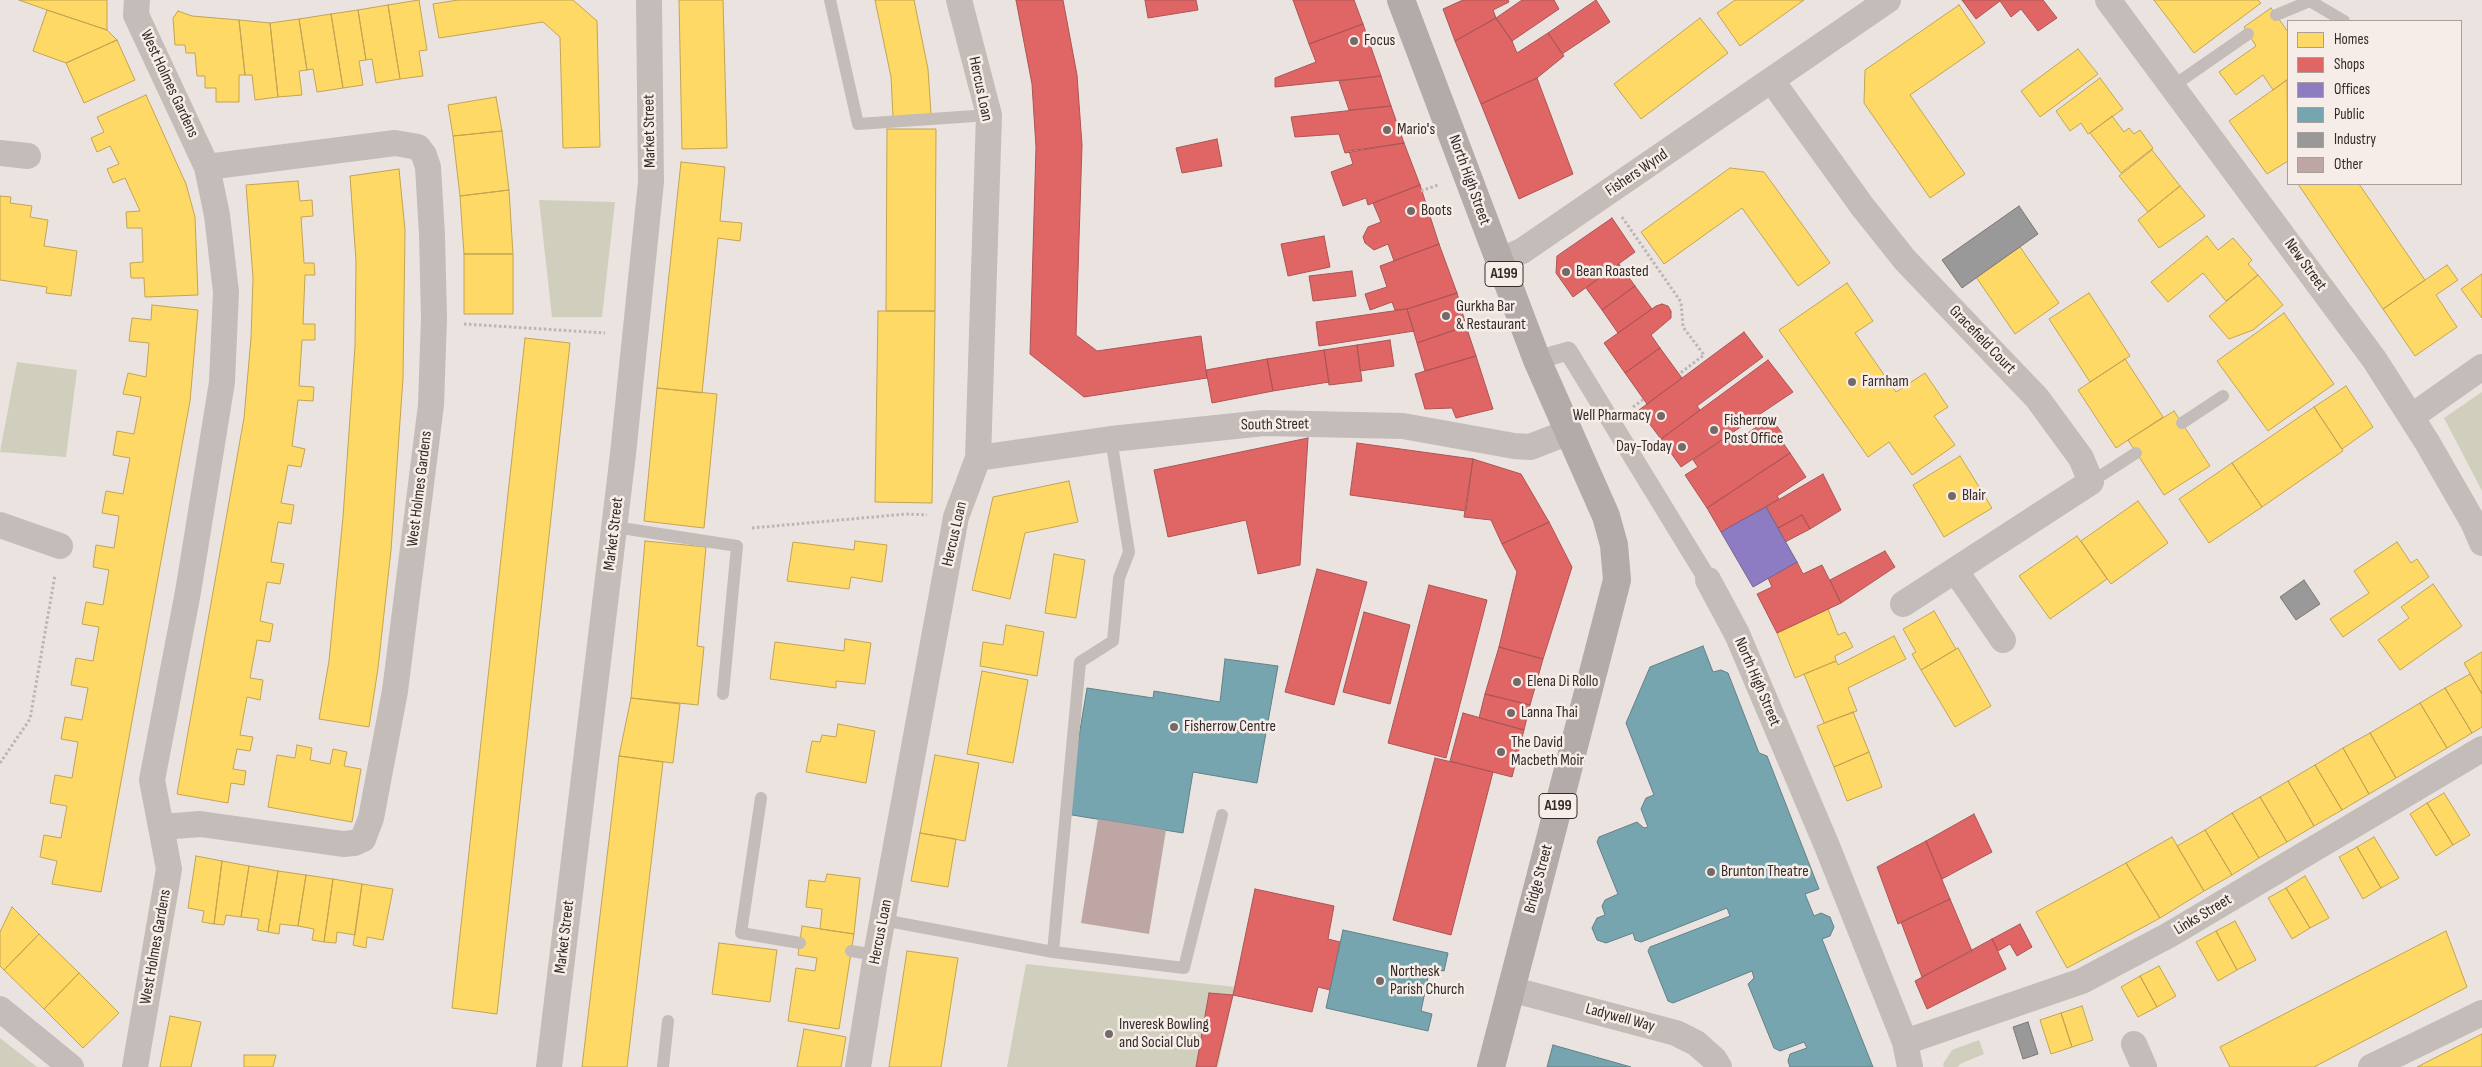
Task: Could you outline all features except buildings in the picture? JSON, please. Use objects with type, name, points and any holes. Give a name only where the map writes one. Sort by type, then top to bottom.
[{"type":"main road","name":"North High Street","points":[[1402,0],[1537,360],[1606,516],[1614,545]]},
{"type":"main road","name":"Bridge Street","points":[[1492,1067],[1510,989],[1617,580],[1614,545]]},
{"type":"street","name":"West Holmes Gardens","points":[[135,1067],[169,869],[152,780],[188,592],[222,382],[226,292],[217,215],[207,167],[136,15],[137,0]]},
{"type":"street","name":"Market Street","points":[[552,1067],[635,342],[651,182],[649,0]]},
{"type":"street","name":"Hercus Loan","points":[[858,1067],[864,953],[883,920],[956,517],[978,458],[989,115],[959,0]]},
{"type":"street","name":"Fishers Wynd","points":[[1499,261],[1522,251],[1888,0]]},
{"type":"street","name":"New Street","points":[[2108,0],[2374,359],[2411,417],[2468,514],[2482,543]]},
{"type":"street","name":"Gracefield Court","points":[[1772,81],[1862,206],[1905,260],[2037,398],[2081,458],[2091,482]]},
{"type":"street","name":"West Holmes Gardens","points":[[162,827],[200,824],[343,844],[354,844],[363,839],[371,818],[395,691],[431,405],[434,318],[428,167],[424,155],[418,148],[395,143],[207,167]]},
{"type":"street","points":[[0,153],[28,156]]},
{"type":"street","name":"North High Street","points":[[1537,360],[1568,350],[1708,580],[1737,634],[1827,846],[1905,1042],[1910,1067]]},
{"type":"street","points":[[2411,417],[2482,367]]},
{"type":"street","name":"South Street","points":[[978,458],[1111,439],[1274,423],[1403,426],[1514,446],[1530,447],[1569,432]]},
{"type":"street","points":[[1902,604],[2091,482]]},
{"type":"street","points":[[0,525],[60,546]]},
{"type":"street","points":[[1955,570],[2003,640]]},
{"type":"street","name":"Links Street","points":[[1905,1042],[2082,981],[2169,935],[2482,749]]},
{"type":"street","name":"Ladywell Way","points":[[1510,989],[1676,1033],[1696,1043],[1714,1059],[1719,1067]]},
{"type":"street","points":[[0,1009],[71,1067]]},
{"type":"street","points":[[2372,1067],[2482,1013]]},
{"type":"street","points":[[2134,1044],[2144,1067]]},
{"type":"lane","points":[[830,0],[858,124],[989,115]]},
{"type":"lane","points":[[2276,15],[2310,1],[2342,20]]},
{"type":"lane","points":[[2173,86],[2248,34]]},
{"type":"lane","points":[[2182,423],[2223,396]]},
{"type":"lane","points":[[1053,952],[1080,662],[1113,641],[1119,578],[1129,552],[1111,439]]},
{"type":"lane","points":[[2091,482],[2136,452]]},
{"type":"lane","points":[[614,528],[737,546],[723,694]]},
{"type":"lane","points":[[761,798],[741,933],[800,943]]},
{"type":"lane","points":[[883,920],[1053,952],[1184,968],[1222,815]]},
{"type":"lane","points":[[664,1067],[668,1021]]},
{"type":"path","points":[[1606,194],[1681,302],[1683,327],[1704,355],[1679,374]]},
{"type":"path","points":[[434,318],[465,324],[606,333],[635,342]]},
{"type":"path","points":[[750,528],[906,514],[956,517]]},
{"type":"path","points":[[0,763],[30,719],[60,546]]},
{"type":"shaded area","points":[[539,200],[615,202],[602,317],[552,317]]},
{"type":"shaded area","points":[[17,362],[77,370],[66,457],[0,452]]},
{"type":"shaded area","points":[[2482,392],[2482,491],[2444,418]]},
{"type":"shaded area","name":"Inveresk Bowling and Social Club","points":[[1026,964],[1235,987],[1218,1067],[1007,1067]]},
{"type":"shaded area","points":[[0,1038],[37,1067],[0,1067]]},
{"type":"shaded area","points":[[1979,1040],[1984,1054],[1960,1064],[1958,1067],[1944,1067],[1943,1064],[1952,1050]]},
{"type":"place","name":"Focus","points":[[1354,41]]},
{"type":"place","name":"Mario's","points":[[1387,130]]},
{"type":"place","name":"Boots","points":[[1411,211]]},
{"type":"place","name":"Bean Roasted","points":[[1566,272]]},
{"type":"place","name":"Gurkha Bar & Restaurant","points":[[1446,316]]},
{"type":"place","name":"Farnham","points":[[1852,382]]},
{"type":"place","name":"Well Pharmacy","points":[[1661,416]]},
{"type":"place","name":"Fisherrow Post Office","points":[[1714,430]]},
{"type":"place","name":"Day-Today","points":[[1682,447]]},
{"type":"place","name":"Blair","points":[[1952,496]]},
{"type":"place","name":"Elena Di Rollo","points":[[1517,682]]},
{"type":"place","name":"Lanna Thai","points":[[1511,713]]},
{"type":"place","name":"Fisherrow Centre","points":[[1174,727]]},
{"type":"place","name":"The David Macbeth Moir","points":[[1501,752]]},
{"type":"place","name":"Brunton Theatre","points":[[1711,872]]},
{"type":"place","name":"Northesk Parish Church","points":[[1380,981]]},
{"type":"place","name":"Inveresk Bowling and Social Club","points":[[1109,1034]]}]
